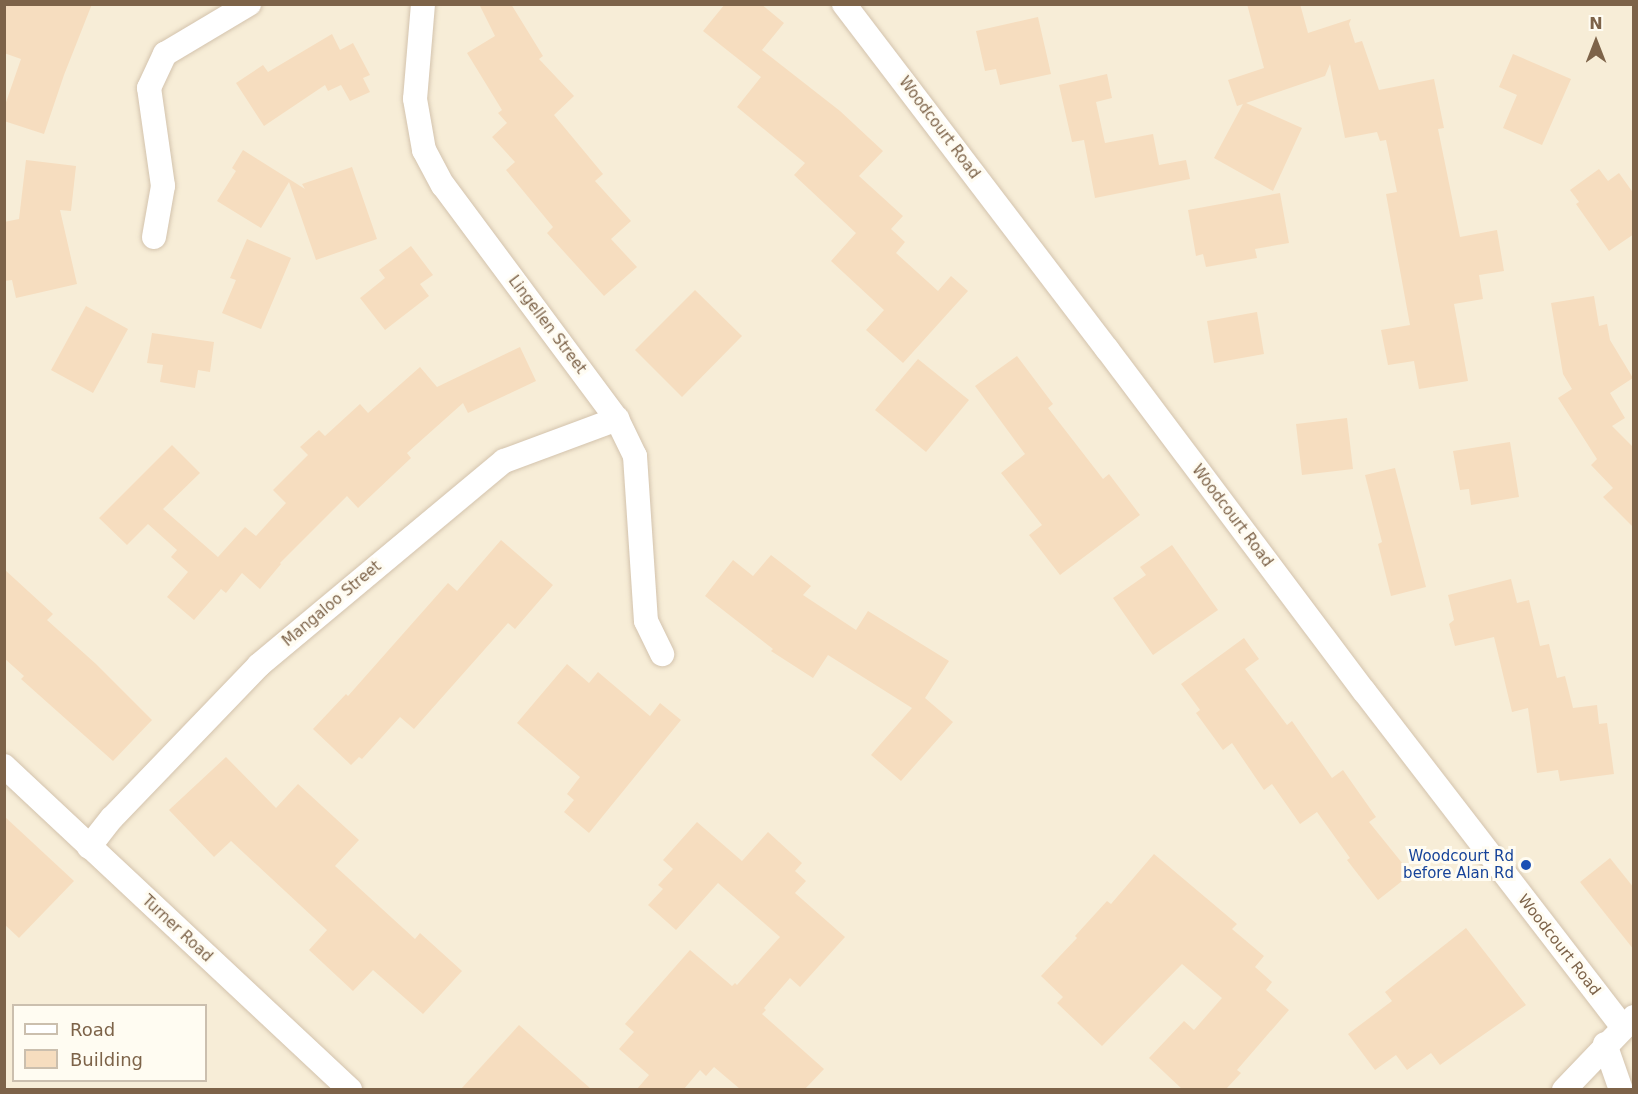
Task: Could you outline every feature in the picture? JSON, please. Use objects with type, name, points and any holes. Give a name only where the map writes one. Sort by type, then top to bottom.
[{"type":"street","points":[[154,237],[163,186],[149,88],[165,54],[249,4]]},
{"type":"street","name":"Lingellen Street","points":[[423,4],[415,99],[424,150],[443,185],[617,419],[635,456],[646,621],[662,654]]},
{"type":"street","name":"Woodcourt Road","points":[[844,4],[1115,358],[1371,700],[1628,1021]]},
{"type":"street","name":"Mangaloo Street","points":[[89,847],[112,818],[259,665],[504,461],[617,419]]},
{"type":"street","name":"Turner Road","points":[[4,766],[350,1089]]},
{"type":"street","points":[[1564,1089],[1628,1021]]},
{"type":"street","points":[[1605,1044],[1621,1089]]},
{"type":"shaded area","points":[[5,5],[1633,5],[1633,1089],[5,1090]]},
{"type":"building","points":[[4,4],[92,4],[44,134],[4,121],[4,108],[21,59],[4,53]]},
{"type":"building","points":[[479,4],[511,4],[543,56],[539,59],[574,96],[554,115],[603,174],[595,181],[631,221],[611,239],[637,267],[604,296],[547,233],[553,227],[506,170],[515,162],[492,137],[507,123],[498,113],[502,110],[467,53],[495,36]]},
{"type":"building","points":[[725,4],[761,4],[784,23],[762,50],[840,111],[883,151],[859,176],[903,216],[891,229],[905,242],[896,253],[938,291],[951,276],[968,291],[903,363],[866,330],[884,310],[831,261],[856,233],[794,175],[805,163],[737,107],[761,77],[703,31]]},
{"type":"building","points":[[1247,4],[1300,4],[1308,33],[1351,19],[1349,24],[1355,43],[1362,41],[1379,90],[1434,79],[1444,128],[1438,129],[1460,237],[1497,230],[1504,271],[1479,275],[1483,299],[1454,304],[1468,381],[1419,389],[1414,361],[1388,365],[1381,330],[1410,325],[1386,194],[1397,192],[1386,140],[1380,141],[1377,132],[1345,138],[1330,64],[1325,76],[1246,103],[1302,128],[1273,191],[1214,158],[1243,104],[1237,106],[1228,80],[1264,68]]},
{"type":"building","points":[[1038,17],[1051,74],[1000,85],[996,69],[985,71],[976,31]]},
{"type":"building","points":[[332,34],[340,50],[353,43],[370,75],[363,78],[370,92],[350,101],[341,85],[328,91],[325,85],[264,126],[236,83],[263,65],[268,72]]},
{"type":"building","points":[[1513,54],[1571,79],[1542,145],[1503,128],[1517,95],[1499,87]]},
{"type":"building","points":[[1107,74],[1112,98],[1096,102],[1105,143],[1153,134],[1159,165],[1186,160],[1190,179],[1095,198],[1084,140],[1072,142],[1059,85]]},
{"type":"building","points":[[243,150],[305,189],[302,184],[352,167],[377,239],[316,260],[289,182],[261,228],[217,201],[236,171],[232,168]]},
{"type":"building","points":[[26,160],[76,166],[71,211],[60,210],[77,284],[16,298],[12,280],[4,281],[4,222],[19,219]]},
{"type":"building","points":[[1599,169],[1608,181],[1619,173],[1634,194],[1634,234],[1609,251],[1576,204],[1579,202],[1570,190]]},
{"type":"building","points":[[1280,193],[1289,243],[1255,249],[1257,258],[1206,267],[1203,254],[1196,256],[1188,210]]},
{"type":"building","points":[[247,239],[291,258],[261,329],[222,313],[236,280],[230,278]]},
{"type":"building","points":[[411,246],[433,275],[420,284],[429,296],[385,330],[360,298],[385,278],[379,270]]},
{"type":"building","points":[[695,290],[742,336],[682,397],[635,350]]},
{"type":"building","points":[[1594,296],[1599,326],[1607,324],[1610,340],[1633,378],[1610,393],[1625,418],[1612,426],[1634,448],[1634,528],[1603,497],[1613,488],[1591,465],[1597,459],[1558,398],[1572,389],[1563,374],[1551,303]]},
{"type":"building","points":[[86,306],[128,329],[93,393],[51,370]]},
{"type":"building","points":[[1257,312],[1264,354],[1214,363],[1207,321]]},
{"type":"building","points":[[152,333],[214,342],[210,372],[198,370],[195,388],[160,382],[163,365],[147,363]]},
{"type":"building","points":[[520,347],[536,381],[468,413],[463,403],[407,453],[411,458],[358,508],[347,496],[280,563],[260,589],[242,573],[226,593],[221,589],[194,620],[167,597],[188,572],[171,557],[177,550],[148,524],[127,545],[99,518],[172,445],[200,473],[163,509],[218,557],[245,527],[256,536],[286,503],[273,490],[308,455],[300,447],[319,430],[325,436],[360,404],[368,413],[420,367],[437,387]]},
{"type":"building","points":[[1017,356],[1053,404],[1048,408],[1103,479],[1109,474],[1140,515],[1060,575],[1029,535],[1042,525],[1001,473],[1025,454],[975,386]]},
{"type":"building","points":[[918,359],[969,400],[926,452],[875,410]]},
{"type":"building","points":[[1347,418],[1353,469],[1302,475],[1296,424]]},
{"type":"building","points":[[1510,442],[1519,497],[1471,505],[1469,489],[1460,490],[1453,451]]},
{"type":"building","points":[[1395,468],[1426,587],[1391,596],[1378,544],[1382,542],[1365,475]]},
{"type":"building","points":[[501,540],[553,585],[515,629],[508,623],[414,729],[400,717],[362,759],[359,757],[351,765],[313,729],[346,694],[348,696],[448,583],[457,591]]},
{"type":"building","points":[[1172,545],[1218,610],[1153,655],[1113,598],[1146,575],[1140,567]]},
{"type":"building","points":[[771,555],[811,586],[803,595],[856,630],[868,611],[949,661],[925,698],[953,722],[901,781],[871,755],[912,708],[828,655],[813,678],[771,651],[773,649],[705,596],[733,560],[753,576]]},
{"type":"building","points":[[4,569],[53,614],[47,620],[96,664],[152,720],[113,761],[21,679],[24,676],[4,658]]},
{"type":"building","points":[[1511,579],[1517,603],[1529,600],[1540,646],[1549,644],[1557,678],[1565,676],[1573,708],[1597,705],[1599,724],[1607,723],[1614,774],[1560,781],[1558,770],[1537,773],[1528,708],[1512,712],[1494,637],[1455,646],[1449,624],[1454,620],[1448,595]]},
{"type":"building","points":[[1244,638],[1259,659],[1245,669],[1287,725],[1292,721],[1332,778],[1343,770],[1376,817],[1369,822],[1411,874],[1378,900],[1347,860],[1350,858],[1317,812],[1300,824],[1272,784],[1264,790],[1232,743],[1223,750],[1196,713],[1200,710],[1181,684]]},
{"type":"building","points":[[567,664],[589,683],[598,672],[650,716],[660,703],[681,720],[589,833],[564,812],[574,800],[567,794],[580,777],[517,723]]},
{"type":"building","points":[[226,757],[276,808],[298,784],[359,840],[335,866],[415,939],[420,933],[462,971],[423,1014],[373,970],[353,991],[309,950],[327,930],[231,841],[214,857],[169,810]]},
{"type":"building","points":[[4,816],[74,881],[19,938],[4,924]]},
{"type":"building","points":[[697,822],[742,861],[768,832],[802,863],[795,871],[806,881],[795,893],[845,937],[800,987],[790,978],[764,1008],[766,1010],[762,1014],[824,1069],[805,1089],[740,1089],[714,1067],[706,1076],[700,1070],[684,1089],[637,1089],[649,1075],[619,1049],[634,1032],[625,1024],[690,950],[732,986],[735,983],[737,985],[780,937],[718,883],[676,930],[648,905],[663,889],[658,885],[673,869],[663,860]]},
{"type":"building","points":[[1154,854],[1237,924],[1232,929],[1264,956],[1255,967],[1272,982],[1266,990],[1289,1010],[1237,1070],[1241,1073],[1226,1089],[1182,1089],[1149,1058],[1184,1021],[1194,1030],[1222,998],[1182,964],[1102,1046],[1057,1003],[1063,997],[1041,976],[1077,938],[1075,936],[1107,901],[1111,904]]},
{"type":"building","points":[[1610,858],[1634,888],[1634,950],[1580,882]]},
{"type":"building","points":[[1466,928],[1526,1005],[1440,1065],[1431,1053],[1407,1070],[1396,1055],[1375,1070],[1348,1034],[1392,1001],[1385,992]]},
{"type":"building","points":[[519,1025],[591,1089],[461,1089]]},
{"type":"place","name":"Woodcourt Rd before Alan Rd","points":[[1526,865]]}]
